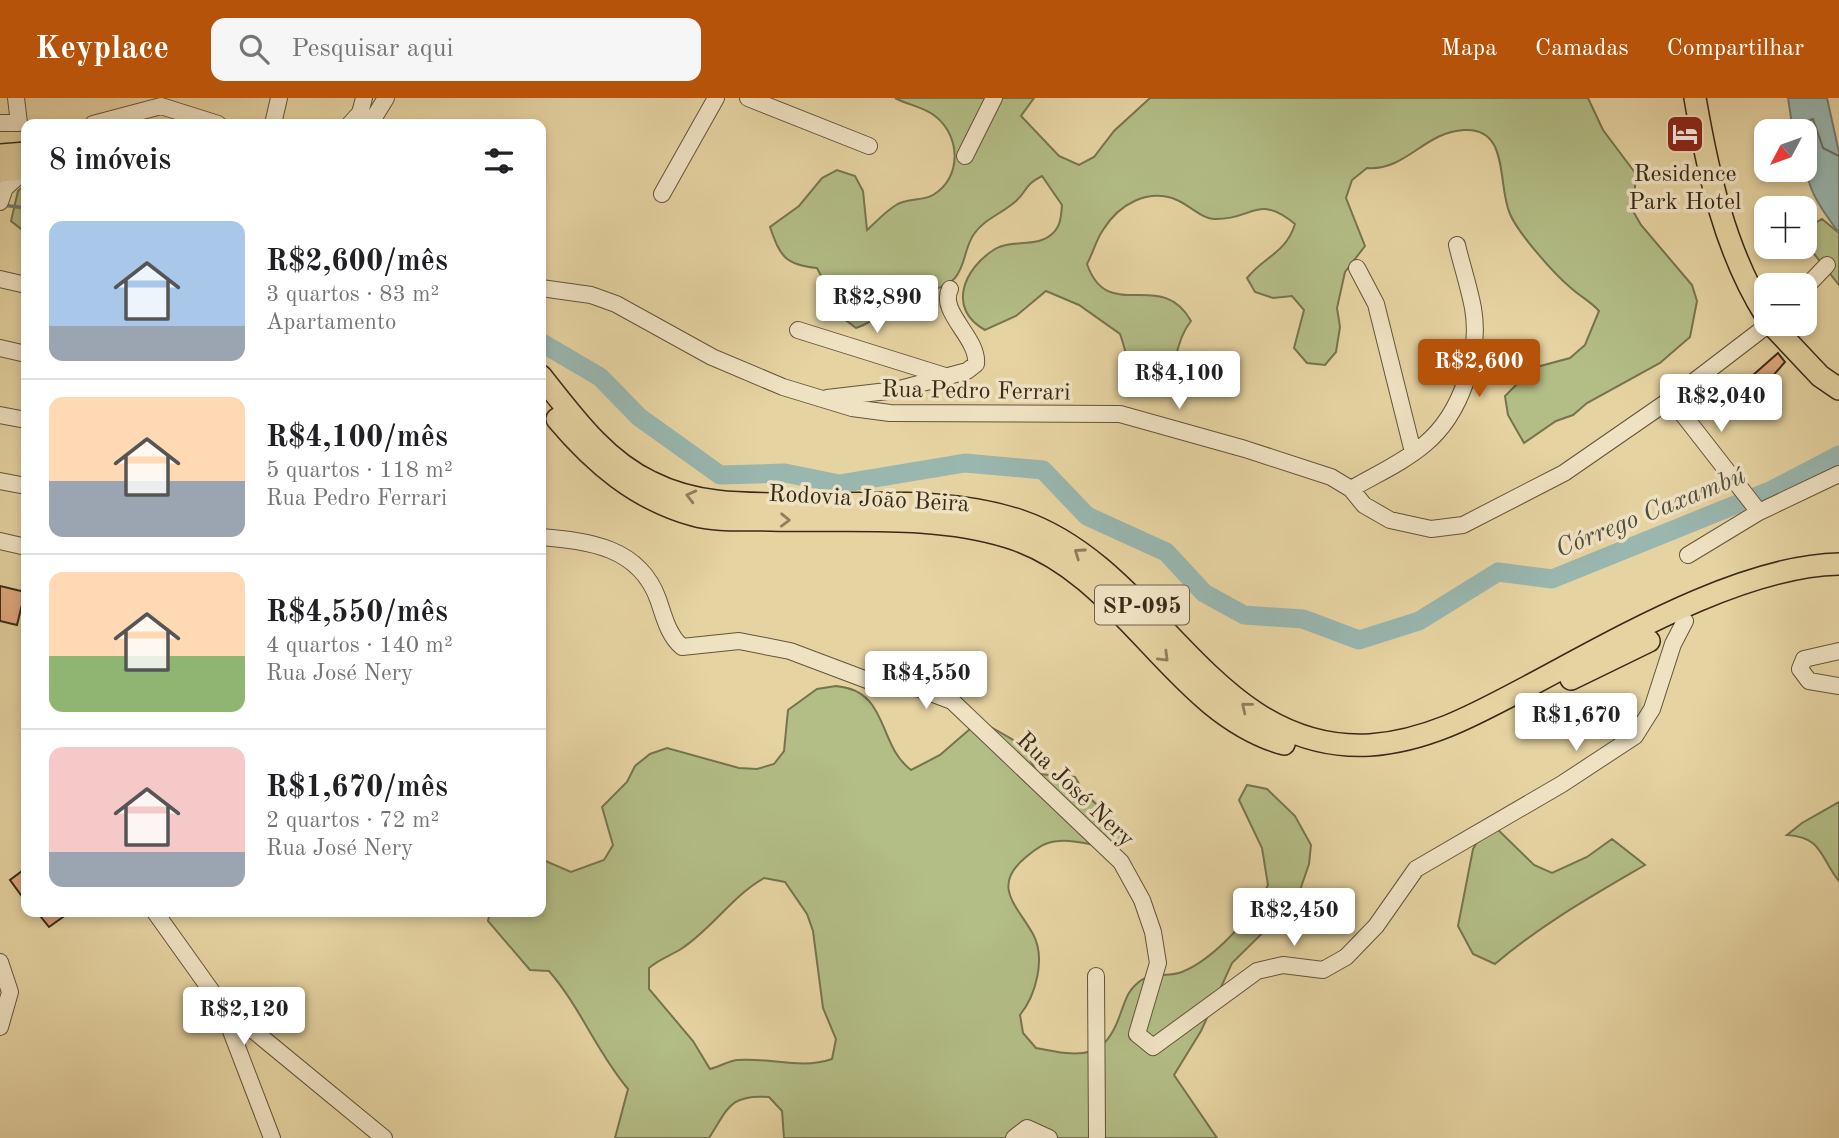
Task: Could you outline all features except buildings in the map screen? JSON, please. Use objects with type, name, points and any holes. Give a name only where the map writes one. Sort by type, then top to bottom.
[{"type":"main road","points":[[1695,98],[1707,167],[1736,257],[1754,292]]},
{"type":"main road","points":[[0,155],[21,153]]},
{"type":"main road","points":[[0,171],[21,169]]},
{"type":"main road","points":[[1782,336],[1821,376],[1839,389]]},
{"type":"main road","name":"Rodovia João Beira","points":[[546,382],[579,425],[624,466],[650,482],[686,496],[726,504],[921,505],[979,511],[1021,521],[1056,536],[1125,587],[1208,674],[1248,710],[1303,739],[1366,745],[1401,742],[1440,731],[1606,645],[1735,585],[1778,572],[1839,564]]},
{"type":"main road","name":"Rodovia João Beira","points":[[546,404],[578,444],[602,467],[636,491],[695,516],[946,524],[1010,537],[1042,550],[1105,594],[1212,704],[1245,728],[1280,743],[1323,752],[1368,757],[1415,752],[1457,737],[1685,621],[1741,597],[1785,584],[1839,577]]},
{"type":"street","points":[[16,98],[21,120]]},
{"type":"street","points":[[192,115],[196,98]]},
{"type":"street","points":[[274,119],[279,98]]},
{"type":"street","points":[[360,119],[364,98]]},
{"type":"street","points":[[364,119],[386,98]]},
{"type":"street","points":[[662,194],[716,98]]},
{"type":"street","points":[[748,98],[869,146]]},
{"type":"street","points":[[965,156],[994,98]]},
{"type":"street","points":[[112,119],[174,103],[204,119]]},
{"type":"street","points":[[0,123],[21,125]]},
{"type":"street","points":[[0,201],[5,188],[21,174]]},
{"type":"street","points":[[1351,489],[1413,452],[1450,418],[1471,364],[1474,310],[1457,245]]},
{"type":"street","points":[[1817,275],[1827,265]]},
{"type":"street","points":[[1357,268],[1376,304],[1413,452]]},
{"type":"street","points":[[0,279],[21,284]]},
{"type":"street","name":"Rua Pedro Ferrari","points":[[546,289],[591,295],[616,304],[712,357],[821,399],[852,408],[890,413],[1120,414],[1305,468],[1351,489],[1364,505],[1390,520],[1431,529],[1463,525],[1564,473],[1671,399],[1754,336]]},
{"type":"street","points":[[821,399],[896,390],[967,371],[976,365],[974,346],[950,309],[947,295],[950,289]]},
{"type":"street","points":[[798,330],[946,376]]},
{"type":"street","points":[[0,348],[21,353]]},
{"type":"street","points":[[1671,399],[1756,509]]},
{"type":"street","points":[[0,415],[21,420]]},
{"type":"street","points":[[1688,555],[1756,509],[1839,474]]},
{"type":"street","points":[[0,481],[21,485]]},
{"type":"street","name":"Rua José Nery","points":[[546,537],[585,541],[620,552],[640,567],[655,590],[670,634],[681,647],[739,641],[790,651],[867,680],[920,689],[952,701],[1121,862],[1142,900],[1153,932],[1158,963],[1137,1034],[1153,1047],[1257,971],[1283,965],[1324,970],[1346,957],[1376,926],[1416,869],[1563,784],[1635,736],[1652,709],[1673,644],[1685,621]]},
{"type":"street","points":[[0,541],[21,546]]},
{"type":"street","points":[[1839,651],[1804,659],[1800,669],[1809,681],[1839,686]]},
{"type":"street","points":[[159,917],[220,1003],[272,1138]]},
{"type":"street","points":[[0,962],[10,992],[1,1025]]},
{"type":"street","points":[[1096,976],[1097,1138]]},
{"type":"street","points":[[220,1003],[384,1138]]},
{"type":"street","points":[[1014,1138],[1027,1128],[1049,1138]]},
{"type":"green space","points":[[895,98],[1034,98],[1021,116],[1059,156],[1079,165],[1094,157],[1114,131],[1150,98],[1588,98],[1603,130],[1636,174],[1633,211],[1641,225],[1692,285],[1697,301],[1690,337],[1660,363],[1587,403],[1573,415],[1556,421],[1524,443],[1508,415],[1505,396],[1533,368],[1570,358],[1585,345],[1599,311],[1555,273],[1521,232],[1506,202],[1495,148],[1489,138],[1479,132],[1464,130],[1437,137],[1393,164],[1367,168],[1352,180],[1346,198],[1365,246],[1345,272],[1337,308],[1340,327],[1336,352],[1325,365],[1307,363],[1294,348],[1304,310],[1292,296],[1273,298],[1255,292],[1247,278],[1281,248],[1295,224],[1272,210],[1263,209],[1228,218],[1210,218],[1166,197],[1145,197],[1117,213],[1101,234],[1087,264],[1096,282],[1108,291],[1121,295],[1165,298],[1179,306],[1191,321],[1163,384],[1136,375],[1128,362],[1120,334],[1079,305],[1046,291],[1016,316],[985,330],[973,321],[966,311],[963,300],[968,278],[984,257],[995,249],[1009,244],[1039,241],[1055,231],[1060,221],[1062,205],[1042,176],[1029,185],[1011,205],[978,229],[971,239],[959,273],[950,283],[905,297],[870,322],[856,328],[843,318],[817,268],[806,267],[785,257],[770,227],[799,206],[822,178],[837,170],[855,176],[863,191],[867,230],[896,205],[929,197],[942,188],[949,178],[955,157],[950,134],[944,124],[931,113]]},
{"type":"green space","points":[[21,188],[21,229],[11,221]]},
{"type":"green space","points":[[1822,219],[1839,233],[1839,285],[1817,258],[1817,222]]},
{"type":"green space","points":[[836,686],[853,690],[866,697],[874,708],[892,746],[911,770],[940,755],[970,729],[989,726],[1022,745],[1038,774],[1075,777],[1086,794],[1123,830],[1117,848],[1066,841],[1045,844],[1026,857],[1010,877],[1010,895],[1033,934],[1039,954],[1035,987],[1020,1015],[1023,1033],[1036,1048],[1078,1053],[1099,1047],[1115,1028],[1128,995],[1136,984],[1149,977],[1182,972],[1194,966],[1219,947],[1243,923],[1268,885],[1262,848],[1239,800],[1247,785],[1267,789],[1295,816],[1311,845],[1309,864],[1297,899],[1232,963],[1201,1031],[1174,1075],[1217,1138],[784,1138],[782,1111],[769,1097],[756,1097],[745,1098],[731,1105],[709,1138],[615,1138],[628,1089],[549,971],[530,970],[488,921],[489,917],[546,917],[546,861],[571,872],[604,860],[613,845],[602,807],[627,782],[635,766],[650,754],[667,748],[739,768],[757,769],[774,764],[784,751],[788,710],[817,689]],"holes":[[[764,878],[785,882],[807,914],[813,931],[823,1008],[836,1039],[832,1059],[808,1063],[737,1060],[710,1069],[693,1041],[649,989],[649,968],[692,941],[742,894]]]},
{"type":"green space","points":[[1839,802],[1839,881],[1814,844],[1787,835]]},
{"type":"green space","points":[[1489,821],[1534,865],[1552,873],[1587,857],[1612,839],[1645,865],[1549,923],[1495,964],[1473,954],[1458,926],[1473,849]]},
{"type":"water","points":[[1788,98],[1827,98],[1839,152],[1839,233],[1821,207],[1809,182],[1817,182],[1817,119],[1791,119]]},
{"type":"waterway","name":"Córrego Caxambú","points":[[2,205],[21,207]]},
{"type":"waterway","name":"Córrego Caxambú","points":[[546,345],[600,377],[639,417],[720,475],[785,473],[839,484],[965,463],[1043,470],[1087,516],[1166,552],[1204,593],[1244,615],[1303,619],[1359,640],[1419,621],[1498,572],[1552,579],[1772,490],[1839,455]]},
{"type":"place","name":"Residence Park Hotel","points":[[1685,134]]}]
